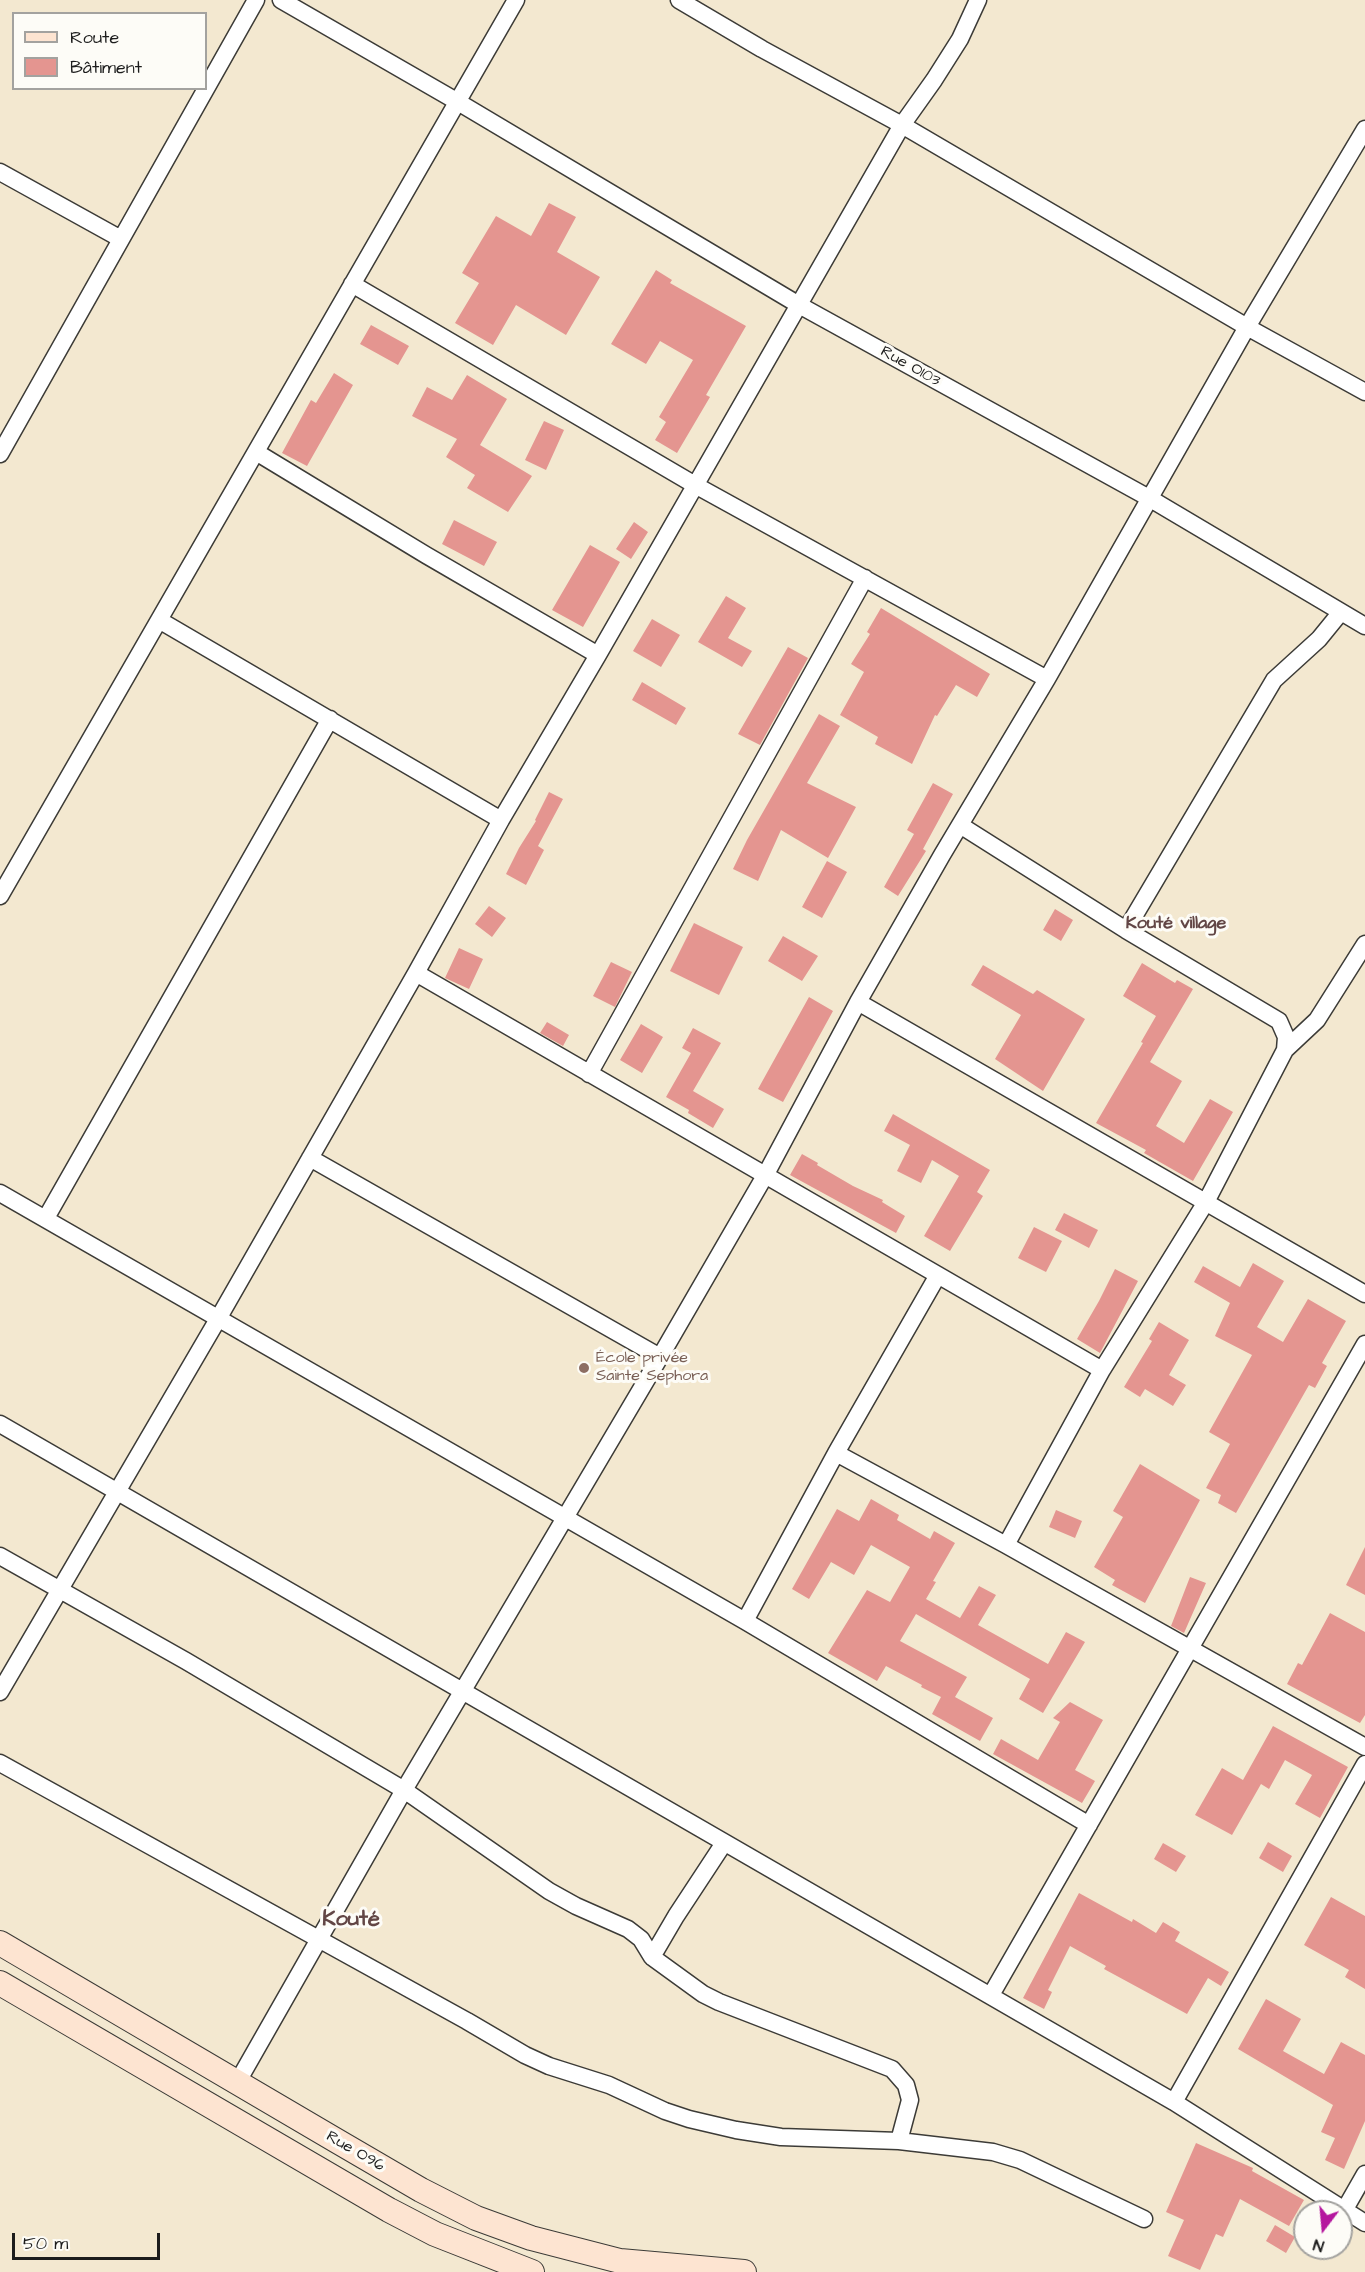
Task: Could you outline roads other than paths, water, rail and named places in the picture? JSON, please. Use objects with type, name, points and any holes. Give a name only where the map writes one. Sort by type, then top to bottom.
[{"type":"main road","name":"Rue O96","points":[[0,1943],[43,1966],[421,2190],[476,2218],[531,2238],[620,2261],[744,2272]]},
{"type":"main road","name":"Rue O96","points":[[0,1983],[389,2210],[435,2234],[532,2272]]},
{"type":"street","points":[[207,86],[255,0]]},
{"type":"street","name":"Rue O103","points":[[281,0],[458,102],[798,305],[1149,498],[1365,626]]},
{"type":"street","points":[[0,896],[516,0]]},
{"type":"street","points":[[679,0],[762,49],[902,125],[1247,327],[1365,392]]},
{"type":"street","points":[[0,1692],[218,1319],[501,820],[902,125],[934,81],[960,39],[978,0]]},
{"type":"street","points":[[0,454],[205,90]]},
{"type":"street","points":[[237,2083],[404,1790],[766,1174],[858,1002],[1047,679],[1247,327],[1365,129]]},
{"type":"street","points":[[0,172],[121,239]]},
{"type":"street","points":[[352,284],[695,485],[1047,679]]},
{"type":"street","points":[[256,452],[426,555],[598,655]]},
{"type":"street","points":[[589,1074],[864,578]]},
{"type":"street","points":[[1126,930],[1274,680],[1319,639],[1341,612]]},
{"type":"street","points":[[159,620],[501,820]]},
{"type":"street","points":[[46,1218],[330,719]]},
{"type":"street","points":[[960,825],[1126,930],[1279,1021],[1286,1037],[1285,1050]]},
{"type":"street","points":[[1006,1545],[1102,1370],[1206,1202],[1285,1050],[1317,1020],[1365,944]]},
{"type":"street","points":[[416,973],[1102,1370]]},
{"type":"street","points":[[858,1002],[1365,1294]]},
{"type":"street","points":[[310,1158],[660,1357]]},
{"type":"street","points":[[0,1193],[745,1621],[1089,1824]]},
{"type":"street","points":[[745,1621],[836,1453],[938,1275]]},
{"type":"street","points":[[991,1995],[1365,1344]]},
{"type":"street","points":[[0,1424],[991,1995],[1174,2102],[1331,2200]]},
{"type":"street","points":[[836,1453],[1006,1545],[1365,1747]]},
{"type":"street","points":[[0,1556],[61,1589],[404,1790],[549,1891],[576,1906],[628,1929],[641,1939],[652,1957],[703,1994],[892,2069],[906,2085],[910,2100],[899,2141]]},
{"type":"street","points":[[0,1763],[525,2055],[549,2066],[609,2085],[673,2113],[735,2130],[781,2137],[899,2141],[993,2152],[1020,2160],[1144,2219]]},
{"type":"street","points":[[1174,2102],[1365,1764]]},
{"type":"street","points":[[652,1957],[724,1843]]},
{"type":"street","points":[[1350,2200],[1365,2174]]},
{"type":"place","name":"École privée Sainte Sephora","points":[[584,1368]]},
{"type":"district","name":"Kouté village","points":[[1176,924]]},
{"type":"district","name":"Kouté","points":[[351,1920]]}]
